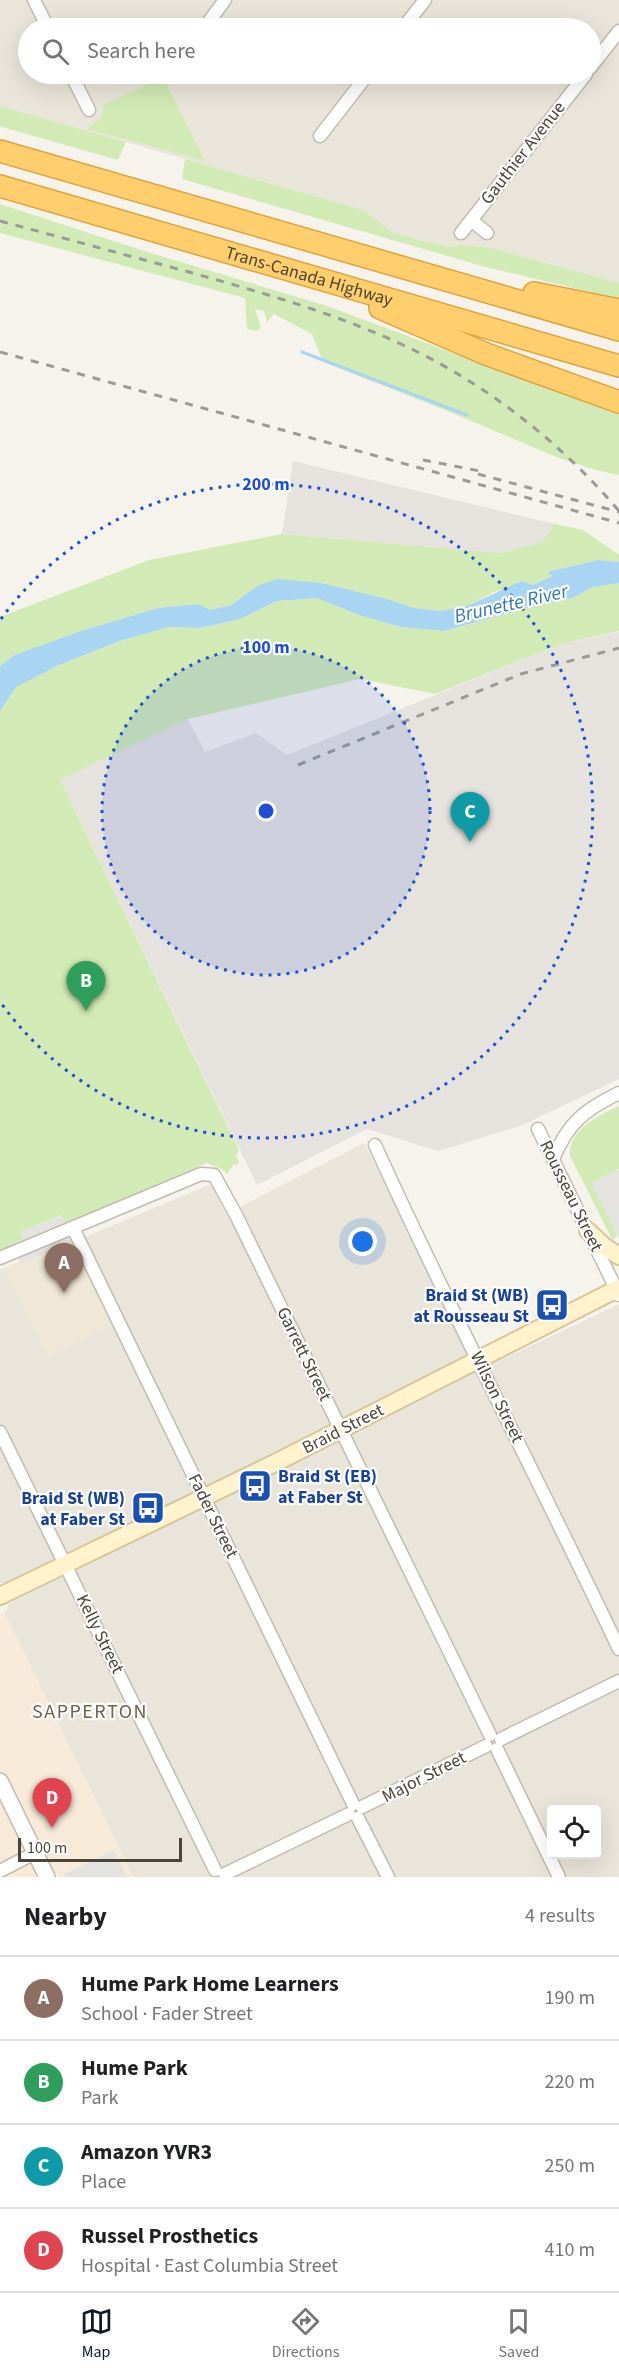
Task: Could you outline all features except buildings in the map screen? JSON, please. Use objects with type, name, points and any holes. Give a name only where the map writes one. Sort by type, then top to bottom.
[{"type":"highway","name":"Trans-Canada Highway","points":[[0,151],[619,330]]},
{"type":"highway","name":"Trans-Canada Highway","points":[[0,186],[619,366]]},
{"type":"highway","points":[[395,266],[619,310]]},
{"type":"highway","points":[[297,272],[486,354],[569,386],[619,402]]},
{"type":"main road","points":[[588,1232],[619,1256]]},
{"type":"main road","name":"Braid Street","points":[[0,1596],[341,1430],[618,1291]]},
{"type":"street","points":[[34,0],[43,18]]},
{"type":"street","points":[[212,18],[225,0]]},
{"type":"street","points":[[411,18],[425,0]]},
{"type":"street","points":[[601,55],[619,31]]},
{"type":"street","points":[[76,84],[89,110]]},
{"type":"street","points":[[320,136],[360,84]]},
{"type":"street","name":"Gauthier Avenue","points":[[461,233],[578,84]]},
{"type":"street","points":[[471,220],[487,233]]},
{"type":"street","points":[[553,1159],[564,1133],[580,1117],[619,1093]]},
{"type":"street","name":"Rousseau Street","points":[[538,1129],[618,1291]]},
{"type":"street","name":"Wilson Street","points":[[375,1145],[417,1237],[619,1649]]},
{"type":"street","name":"Garrett Street","points":[[73,1228],[201,1174],[214,1175],[236,1215],[559,1877]]},
{"type":"street","points":[[0,1258],[73,1228]]},
{"type":"street","name":"Fader Street","points":[[73,1228],[388,1877]]},
{"type":"street","name":"Kelly Street","points":[[0,1432],[219,1874]]},
{"type":"street","name":"Major Street","points":[[219,1874],[356,1811],[619,1682]]},
{"type":"street","points":[[0,1781],[47,1877]]},
{"type":"street","points":[[0,1871],[35,1853]]},
{"type":"shaded area","points":[[0,0],[619,0],[619,283],[487,247],[458,245],[449,247],[392,232],[364,210],[0,106]]},
{"type":"shaded area","points":[[293,461],[555,524],[542,542],[500,553],[282,534]]},
{"type":"shaded area","points":[[619,632],[619,1079],[520,1126],[438,1151],[367,1129],[257,1185],[60,780],[188,719],[205,752],[256,733],[287,755],[561,644]]},
{"type":"shaded area","points":[[364,1143],[478,1371],[619,1304],[619,1877],[133,1877],[4,1612],[7,1611],[8,1604],[458,1382],[5,1583],[0,1583],[0,1270],[3,1268],[48,1356],[125,1318],[85,1237],[211,1184],[226,1214]]},
{"type":"shaded area","points":[[619,1169],[619,1239],[591,1183]]},
{"type":"shaded area","points":[[62,1215],[74,1241],[21,1264],[9,1246],[23,1239],[21,1232]]},
{"type":"shaded area","points":[[85,1237],[125,1318],[48,1356],[3,1268]]},
{"type":"shaded area","points":[[4,1612],[133,1877],[59,1877],[57,1872],[50,1877],[0,1877],[0,1614]]},
{"type":"shaded area","points":[[114,1850],[127,1877],[65,1877],[64,1874]]},
{"type":"green space","points":[[148,84],[166,84],[205,161],[88,129],[101,117],[103,105]]},
{"type":"green space","points":[[0,106],[126,142],[118,160],[2,127],[0,126]]},
{"type":"green space","points":[[185,159],[364,210],[392,232],[420,240],[449,247],[458,245],[487,247],[619,283],[619,299],[482,266],[182,179]]},
{"type":"green space","points":[[0,204],[141,250],[327,306],[560,393],[619,412],[619,475],[549,454],[323,362],[312,334],[274,314],[267,322],[264,311],[255,309],[261,328],[256,331],[247,329],[245,298],[0,233]]},
{"type":"green space","points":[[555,524],[583,530],[619,555],[619,562],[598,560],[549,572],[552,576],[533,585],[496,591],[464,607],[440,611],[414,608],[321,583],[257,586],[231,605],[210,610],[198,604],[158,608],[84,630],[14,655],[0,666],[0,617],[149,560],[282,534],[500,553],[542,542]]},
{"type":"green space","points":[[619,583],[619,631],[561,644],[435,694],[360,679],[188,719],[60,780],[239,1150],[236,1156],[239,1162],[237,1165],[234,1164],[227,1174],[222,1169],[207,1163],[66,1223],[61,1215],[21,1232],[24,1239],[0,1251],[0,711],[16,687],[59,665],[121,641],[169,627],[200,628],[240,619],[277,601],[317,598],[359,615],[401,627],[444,631],[533,606],[572,598],[593,587]]},
{"type":"green space","points":[[619,1106],[619,1169],[592,1183],[617,1234],[613,1241],[570,1156],[574,1138],[579,1131],[594,1119]]},
{"type":"water","name":"Brunette River","points":[[598,560],[619,562],[619,583],[593,587],[572,598],[533,606],[444,631],[401,627],[359,615],[317,598],[277,601],[240,619],[200,628],[169,627],[120,641],[59,665],[16,687],[0,711],[0,666],[14,655],[84,630],[158,608],[198,604],[210,610],[231,605],[257,586],[277,579],[321,583],[414,608],[440,611],[464,607],[522,581],[533,585],[552,576],[548,572]]},
{"type":"waterway","points":[[302,352],[467,415]]},
{"type":"railway","points":[[0,221],[284,300],[347,321],[407,347],[463,377],[535,428],[579,468],[619,511]]},
{"type":"railway","points":[[0,352],[619,523]]},
{"type":"railway","points":[[423,460],[485,472]]},
{"type":"railway","points":[[478,474],[619,512]]},
{"type":"railway","points":[[298,765],[521,674],[619,648]]},
{"type":"place","name":"Amazon YVR3","points":[[470,842]]},
{"type":"place","name":"Hume Park","points":[[86,1011]]},
{"type":"place","name":"Hume Park Home Learners","points":[[64,1293]]},
{"type":"place","name":"Braid St (WB) at Rousseau St","points":[[552,1305]]},
{"type":"place","name":"Braid St (EB) at Faber St","points":[[255,1486]]},
{"type":"place","name":"Braid St (WB) at Faber St","points":[[148,1508]]},
{"type":"place","name":"Russel Prosthetics","points":[[52,1828]]},
{"type":"district","name":"SAPPERTON","points":[[90,1712]]}]
